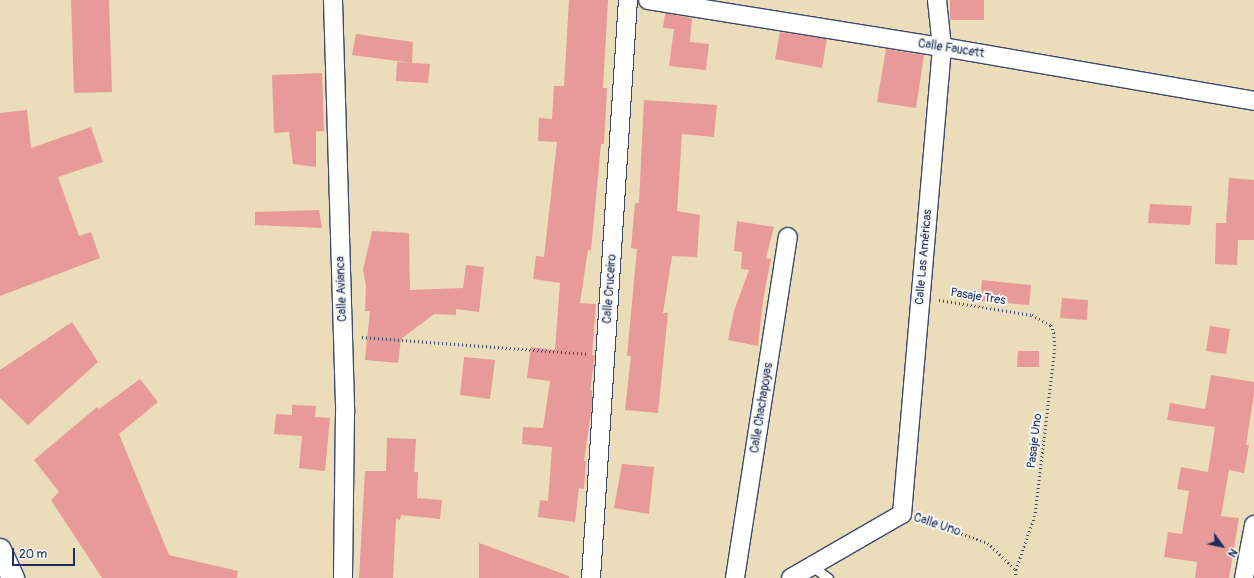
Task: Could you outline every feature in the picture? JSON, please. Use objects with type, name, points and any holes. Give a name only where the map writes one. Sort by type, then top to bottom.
[{"type":"street","name":"Calle Avianca","points":[[333,0],[345,413],[343,578]]},
{"type":"street","name":"Calle Cruceiro","points":[[591,578],[628,0]]},
{"type":"street","name":"Calle Faucett","points":[[648,0],[942,47],[1254,101]]},
{"type":"street","name":"Calle Las Américas","points":[[902,514],[942,47],[937,0]]},
{"type":"street","name":"Calle Chachapoyas","points":[[735,578],[788,238]]},
{"type":"street","name":"Calle Uno","points":[[791,578],[902,514]]},
{"type":"street","points":[[1244,578],[1254,525]]},
{"type":"street","points":[[0,550],[13,578]]},
{"type":"lane","points":[[812,566],[828,578]]},
{"type":"path","name":"Pasaje Tres","points":[[920,297],[1032,315]]},
{"type":"path","name":"Pasaje Uno","points":[[1016,578],[1016,570],[1035,516],[1055,348],[1054,333],[1051,325],[1032,315]]},
{"type":"path","points":[[343,336],[606,356]]},
{"type":"path","name":"Calle Uno","points":[[902,514],[988,543],[1016,570]]},
{"type":"building","points":[[71,0],[109,0],[112,92],[74,93]]},
{"type":"building","points":[[569,0],[608,0],[603,88],[607,88],[604,144],[601,144],[591,250],[588,250],[580,303],[596,304],[592,355],[595,355],[590,390],[592,390],[592,406],[584,461],[586,461],[584,489],[579,488],[575,522],[538,517],[540,500],[548,501],[552,447],[522,444],[523,427],[543,428],[550,381],[527,378],[531,347],[555,350],[560,283],[533,279],[536,256],[544,257],[557,142],[538,141],[539,118],[552,119],[554,86],[564,86]]},
{"type":"building","points":[[950,0],[984,0],[984,20],[950,20]]},
{"type":"building","points":[[665,13],[692,18],[690,42],[709,44],[706,70],[669,66],[674,29],[663,28]]},
{"type":"building","points":[[780,32],[827,39],[822,68],[775,59]]},
{"type":"building","points":[[356,34],[413,42],[412,63],[352,55]]},
{"type":"building","points":[[886,49],[924,55],[916,108],[877,102]]},
{"type":"building","points":[[397,62],[430,64],[428,83],[396,81]]},
{"type":"building","points":[[322,73],[324,131],[316,131],[316,167],[293,164],[289,132],[274,133],[272,75]]},
{"type":"building","points":[[644,100],[717,105],[714,137],[682,134],[677,211],[700,215],[697,257],[672,256],[663,313],[668,313],[658,413],[625,410],[631,356],[627,356],[637,249],[631,248],[635,203],[639,203]]},
{"type":"building","points":[[27,110],[31,148],[91,127],[103,162],[58,177],[79,236],[91,232],[100,258],[0,296],[0,113]]},
{"type":"building","points":[[1229,178],[1254,180],[1254,240],[1238,240],[1237,265],[1215,264],[1216,223],[1226,223]]},
{"type":"building","points":[[1150,204],[1192,206],[1190,225],[1148,223]]},
{"type":"building","points":[[319,210],[322,228],[255,225],[255,212]]},
{"type":"building","points":[[737,221],[774,227],[766,258],[771,259],[763,300],[758,346],[728,340],[734,311],[749,270],[741,269],[742,252],[734,251]]},
{"type":"building","points":[[372,231],[409,233],[410,290],[463,288],[466,265],[484,267],[479,312],[456,309],[456,315],[434,314],[401,339],[398,363],[365,360],[370,311],[365,311],[366,286],[363,270]]},
{"type":"building","points":[[982,280],[1031,285],[1029,305],[980,301]]},
{"type":"building","points":[[1062,298],[1088,300],[1087,320],[1060,318]]},
{"type":"building","points":[[72,322],[98,362],[28,425],[0,398],[0,370]]},
{"type":"building","points":[[1210,326],[1230,329],[1226,354],[1206,351]]},
{"type":"building","points":[[1018,351],[1039,351],[1039,367],[1017,367]]},
{"type":"building","points":[[464,357],[495,360],[490,399],[460,395]]},
{"type":"building","points":[[1211,375],[1254,382],[1254,394],[1246,445],[1249,445],[1244,473],[1229,470],[1221,516],[1239,518],[1229,578],[1195,578],[1197,562],[1164,557],[1168,532],[1182,534],[1189,491],[1177,489],[1181,467],[1208,472],[1215,427],[1167,420],[1170,403],[1205,409]]},
{"type":"building","points":[[140,379],[158,402],[119,434],[169,555],[238,571],[237,578],[102,578],[51,500],[59,492],[34,460],[97,407],[99,409]]},
{"type":"building","points":[[292,405],[316,406],[315,417],[330,418],[325,471],[299,468],[302,436],[274,434],[276,414],[292,415]]},
{"type":"building","points":[[387,438],[416,439],[414,472],[418,472],[417,498],[442,500],[440,519],[401,515],[400,520],[396,519],[393,578],[359,578],[365,471],[386,471]]},
{"type":"building","points":[[622,464],[654,467],[649,514],[614,508]]},
{"type":"building","points":[[479,543],[569,576],[569,578],[479,578]]}]
